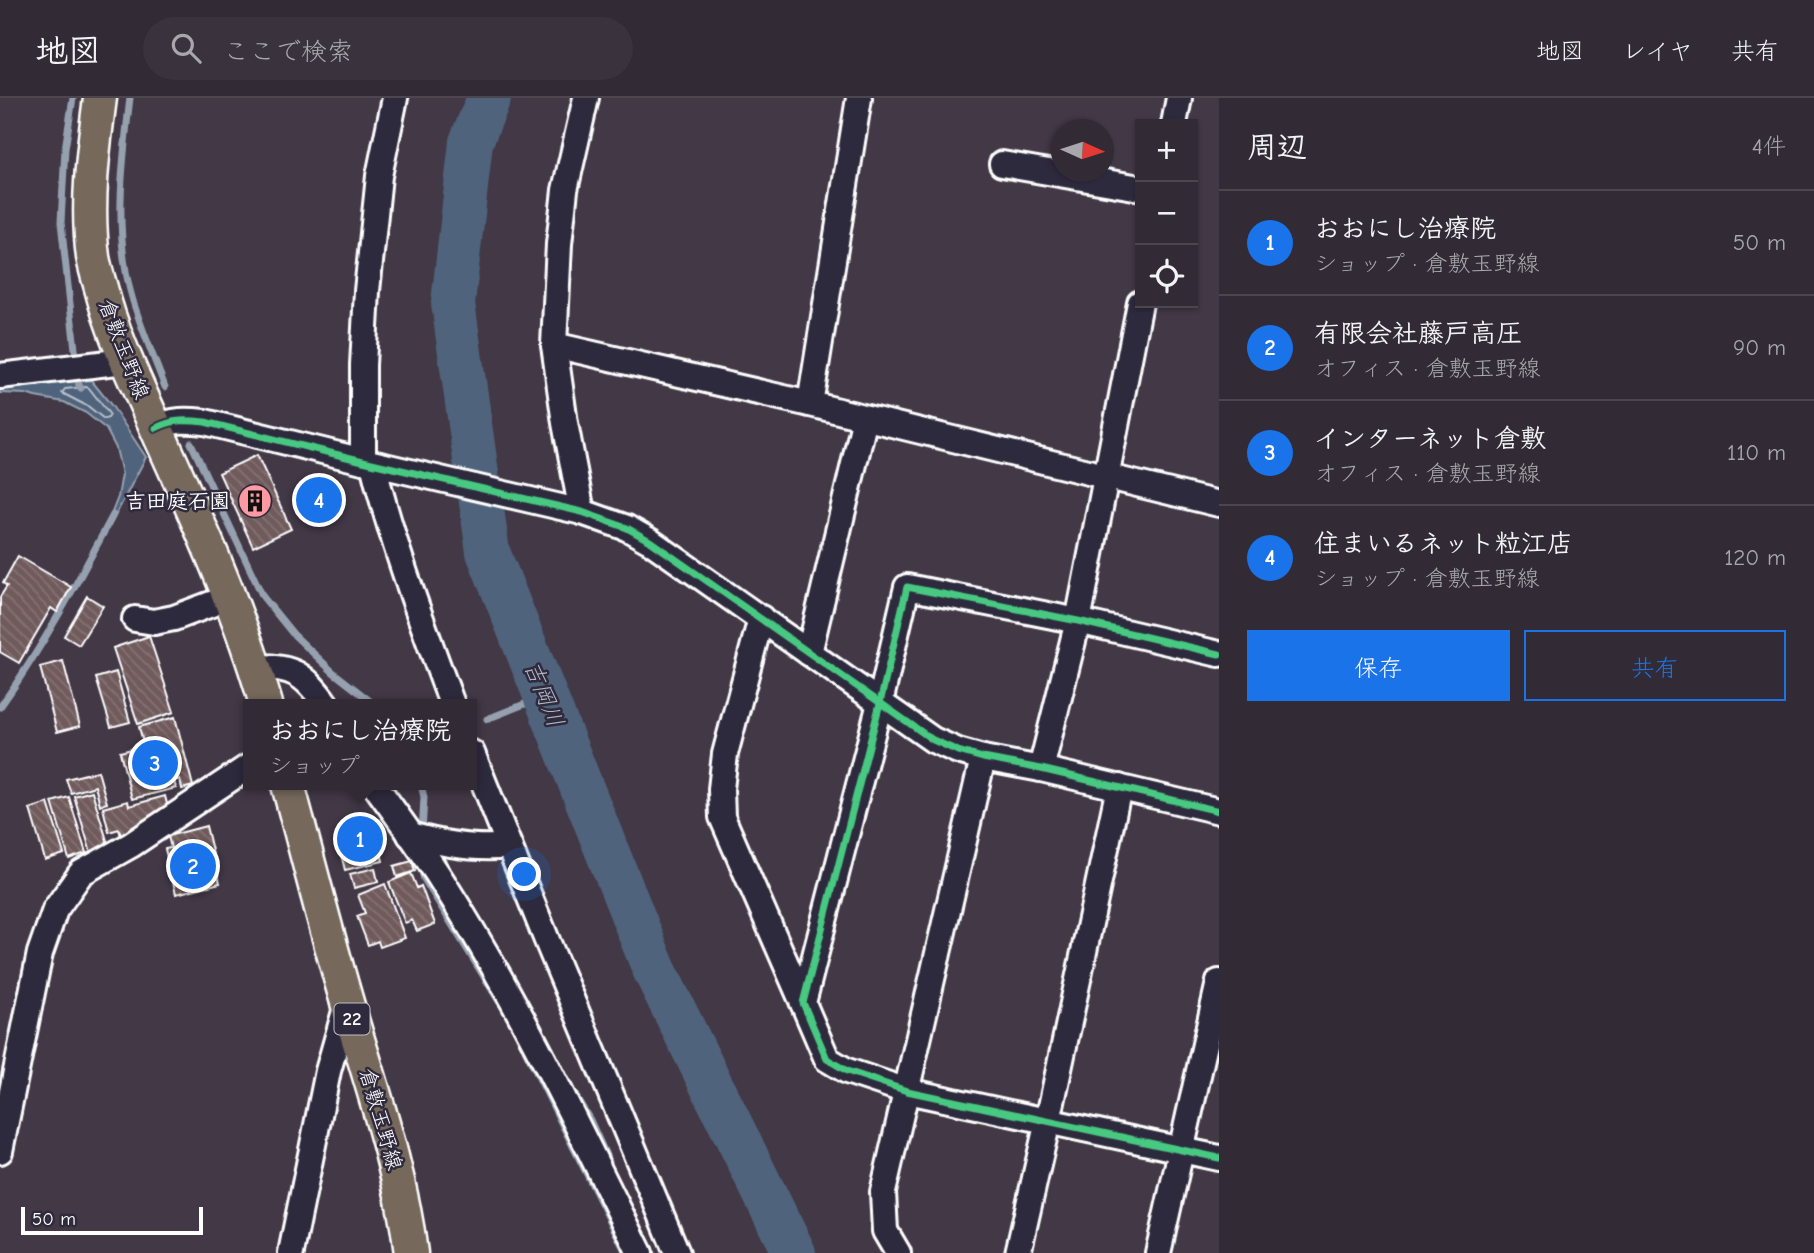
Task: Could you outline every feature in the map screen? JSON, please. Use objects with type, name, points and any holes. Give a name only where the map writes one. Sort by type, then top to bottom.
[{"type":"main road","name":"倉敷玉野線","points":[[100,98],[89,208],[94,260],[107,309],[125,361],[220,570],[265,699]]},
{"type":"main road","name":"倉敷玉野線","points":[[289,790],[347,1004],[396,1171],[411,1253]]},
{"type":"street","points":[[395,98],[379,176],[367,291],[363,365],[380,492],[401,561],[450,699]]},
{"type":"street","points":[[582,512],[554,345],[559,244],[565,190],[586,98]]},
{"type":"street","points":[[810,404],[859,98]]},
{"type":"street","points":[[1175,119],[1179,98]]},
{"type":"street","points":[[1002,164],[1135,187]]},
{"type":"street","points":[[1041,769],[1078,621],[1139,308]]},
{"type":"street","points":[[554,345],[810,404],[1219,504]]},
{"type":"street","points":[[0,376],[125,361]]},
{"type":"street","points":[[809,653],[865,418]]},
{"type":"street","points":[[156,428],[167,422],[205,422],[582,512],[627,528],[650,541],[933,740],[983,758],[1219,811]]},
{"type":"street","points":[[803,1003],[907,587],[1078,621],[1219,654]]},
{"type":"street","points":[[135,619],[154,622],[174,618],[230,597]]},
{"type":"street","points":[[761,618],[725,754],[721,789],[722,817],[827,1059],[847,1071],[907,1091],[1219,1158]]},
{"type":"street","points":[[255,667],[277,667],[295,672],[309,683],[322,699]]},
{"type":"street","points":[[898,1253],[885,1231],[883,1192],[983,758]]},
{"type":"street","points":[[477,766],[677,1253]]},
{"type":"street","points":[[0,1151],[40,953],[55,910],[81,873],[131,845],[243,770]]},
{"type":"street","points":[[1018,1253],[1119,787]]},
{"type":"street","points":[[379,790],[422,843],[498,976],[551,1073],[640,1253]]},
{"type":"street","points":[[422,843],[490,848],[509,846]]},
{"type":"street","points":[[1158,1253],[1219,982]]},
{"type":"street","points":[[291,1253],[328,1071],[347,1004]]},
{"type":"water","points":[[91,380],[146,457],[111,524],[109,520],[118,497],[122,474],[116,448],[106,429],[86,413],[64,402],[26,394],[0,393],[0,388]]},
{"type":"building","name":"吉田庭石園","points":[[257,455],[291,529],[253,547],[219,473]]},
{"type":"building","points":[[324,482],[336,508],[313,518],[302,492]]},
{"type":"building","points":[[18,556],[71,587],[57,612],[51,608],[19,663],[0,652],[0,597],[7,586],[3,583]]},
{"type":"building","points":[[87,596],[103,606],[79,645],[64,636]]},
{"type":"building","points":[[149,636],[174,712],[138,724],[113,648]]},
{"type":"building","points":[[63,661],[80,726],[57,732],[40,667]]},
{"type":"building","points":[[116,672],[130,722],[111,727],[96,678]]},
{"type":"building","points":[[175,717],[193,786],[182,789],[180,779],[174,781],[176,788],[132,799],[120,752],[144,746],[139,727]]},
{"type":"building","points":[[98,771],[107,803],[100,805],[95,786],[71,793],[66,779]]},
{"type":"building","points":[[92,791],[109,847],[91,853],[74,796]]},
{"type":"building","points":[[165,796],[169,812],[136,826],[138,832],[121,836],[119,829],[109,832],[103,808],[128,801],[129,806]]},
{"type":"building","points":[[69,797],[86,853],[69,859],[52,802]]},
{"type":"building","points":[[48,803],[64,854],[45,860],[30,809]]},
{"type":"building","points":[[373,819],[383,861],[345,870],[340,850],[344,849],[339,828]]},
{"type":"building","points":[[206,826],[220,883],[176,894],[165,849],[171,848],[168,836]]},
{"type":"building","points":[[412,861],[415,871],[397,877],[394,866]]},
{"type":"building","points":[[375,868],[378,882],[354,888],[350,874]]},
{"type":"building","points":[[411,873],[417,888],[421,886],[435,924],[417,931],[412,920],[405,923],[389,882]]},
{"type":"building","points":[[385,884],[405,938],[380,947],[378,941],[368,945],[357,916],[365,913],[358,895]]},
{"type":"waterway","points":[[73,98],[65,149],[61,222],[81,388]]},
{"type":"waterway","points":[[130,98],[122,174],[123,251],[133,301],[165,387]]},
{"type":"waterway","name":"吉岡川","points":[[489,98],[471,142],[453,303],[488,552],[654,969],[794,1253]]},
{"type":"waterway","points":[[191,443],[263,597],[293,634],[333,672],[368,699]]},
{"type":"waterway","points":[[0,707],[45,637],[113,515]]},
{"type":"waterway","points":[[487,719],[545,696]]},
{"type":"waterway","points":[[422,790],[422,833]]},
{"type":"waterway","points":[[420,865],[424,879],[500,1003]]},
{"type":"waterway","points":[[525,1050],[626,1253]]},
{"type":"waterway","points":[[575,1095],[609,1162]]},
{"type":"cycle path","points":[[156,428],[180,421],[205,422],[582,512],[627,528],[650,541],[933,740],[983,758],[1219,811]]},
{"type":"cycle path","points":[[1219,654],[1078,621],[907,587],[803,1003],[827,1059],[847,1071],[907,1091],[1219,1158]]},
{"type":"place","name":"住まいるネット粒江店","points":[[319,500]]},
{"type":"place","name":"吉田庭石園","points":[[255,501]]},
{"type":"place","name":"インターネット倉敷","points":[[155,763]]},
{"type":"place","name":"おおにし治療院","points":[[360,839]]},
{"type":"place","name":"有限会社藤戸高圧","points":[[193,866]]}]
